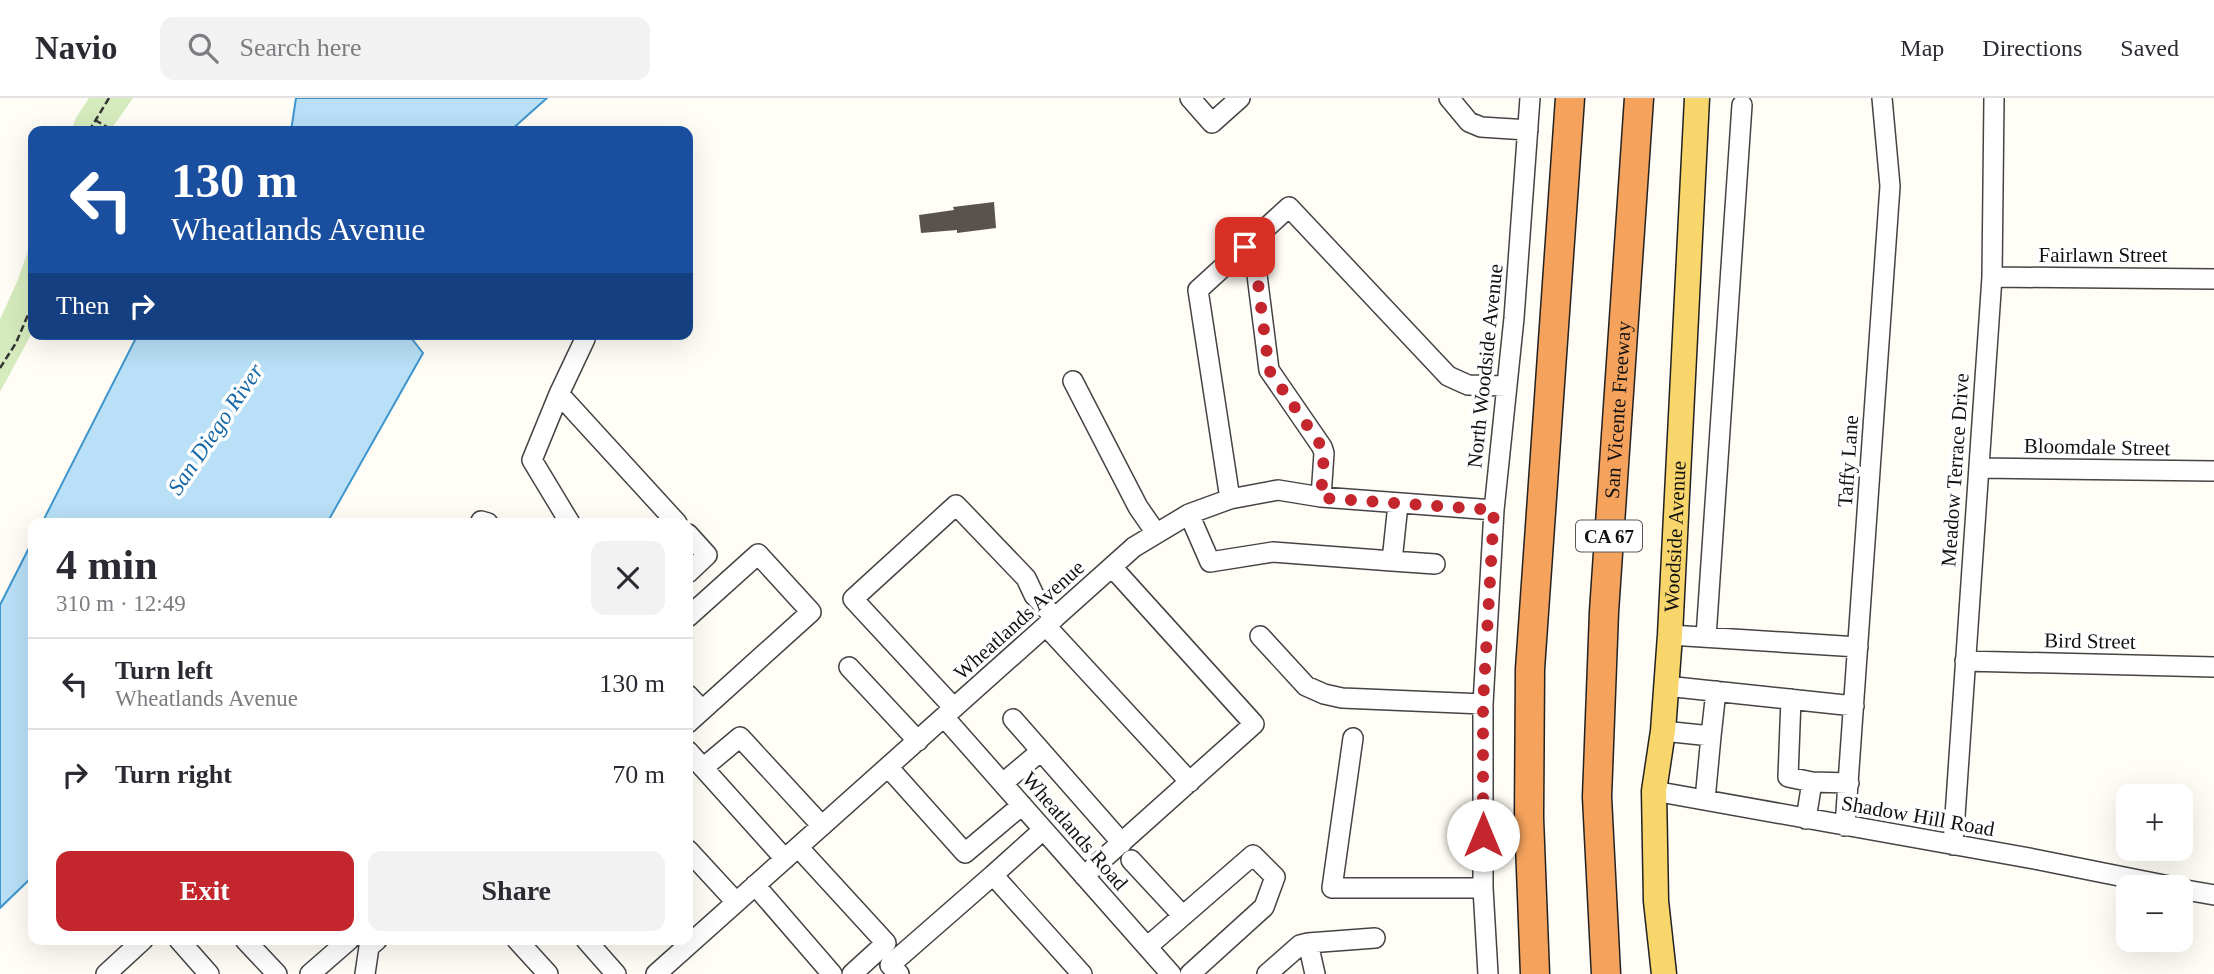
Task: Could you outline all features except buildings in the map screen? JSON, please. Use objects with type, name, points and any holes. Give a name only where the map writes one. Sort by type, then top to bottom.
[{"type":"highway","points":[[1535,974],[1530,818],[1530,669],[1570,98]]},
{"type":"highway","name":"San Vicente Freeway","points":[[1606,974],[1597,797],[1603,625],[1639,98]]},
{"type":"main road","name":"Woodside Avenue","points":[[1664,974],[1656,901],[1654,791],[1663,730],[1670,635],[1697,98]]},
{"type":"street","points":[[1190,98],[1212,123],[1240,98]]},
{"type":"street","points":[[1449,98],[1469,122],[1481,127],[1528,130]]},
{"type":"street","name":"North Woodside Avenue","points":[[1488,974],[1483,888],[1483,704],[1494,510],[1507,386],[1530,98]]},
{"type":"street","name":"Taffy Lane","points":[[1845,826],[1890,186],[1881,98]]},
{"type":"street","name":"Meadow Terrace Drive","points":[[1953,845],[1992,277],[1994,98]]},
{"type":"street","points":[[1706,637],[1742,105]]},
{"type":"street","points":[[1230,499],[1198,290],[1289,207],[1448,376],[1468,385],[1507,386]]},
{"type":"street","points":[[1245,247],[1255,259],[1269,370],[1318,439],[1324,453],[1321,498]]},
{"type":"street","name":"Fairlawn Street","points":[[1992,277],[2214,279]]},
{"type":"street","points":[[567,518],[532,460],[585,340]]},
{"type":"street","points":[[1073,381],[1138,507],[1156,533]]},
{"type":"street","points":[[559,394],[672,518]]},
{"type":"street","name":"Bloomdale Street","points":[[1980,468],[2214,471]]},
{"type":"street","name":"Wheatlands Avenue","points":[[693,942],[1135,547],[1189,514],[1230,499],[1278,490],[1321,498],[1494,510]]},
{"type":"street","points":[[1392,561],[1398,504]]},
{"type":"street","name":"Wheatlands Road","points":[[1051,622],[1026,578],[957,505],[853,599],[949,713],[1003,783],[1171,974]]},
{"type":"street","points":[[1189,514],[1210,562],[1272,552],[1436,564]]},
{"type":"street","points":[[693,540],[707,555],[693,568]]},
{"type":"street","points":[[693,612],[758,554],[811,612],[695,716]]},
{"type":"street","points":[[1084,876],[1126,851],[1190,782],[1254,724],[1112,567]]},
{"type":"street","points":[[1051,622],[1190,782]]},
{"type":"street","points":[[1670,635],[1858,648]]},
{"type":"street","points":[[1260,636],[1306,687],[1324,694],[1342,698],[1483,704]]},
{"type":"street","name":"Bird Street","points":[[1965,661],[2214,667]]},
{"type":"street","points":[[849,667],[918,741]]},
{"type":"street","points":[[1666,686],[1854,706]]},
{"type":"street","points":[[1705,800],[1716,691]]},
{"type":"street","points":[[1791,699],[1788,778],[1849,783]]},
{"type":"street","points":[[1013,719],[1183,916]]},
{"type":"street","points":[[1663,730],[1711,736]]},
{"type":"street","points":[[703,768],[740,737],[822,826]]},
{"type":"street","points":[[1353,738],[1332,888],[1483,888]]},
{"type":"street","points":[[1003,783],[1041,751]]},
{"type":"street","points":[[693,757],[886,943],[852,974]]},
{"type":"street","points":[[888,767],[965,853],[1022,805]]},
{"type":"street","points":[[1806,819],[1812,782]]},
{"type":"street","name":"Shadow Hill Road","points":[[1654,791],[2116,876]]},
{"type":"street","points":[[899,974],[890,965],[1043,830]]},
{"type":"street","points":[[693,855],[736,902]]},
{"type":"street","points":[[1147,947],[1253,855],[1275,877],[1264,907],[1190,974]]},
{"type":"street","points":[[993,875],[1082,974]]},
{"type":"street","points":[[755,885],[832,974]]},
{"type":"street","points":[[2193,891],[2214,895]]},
{"type":"street","points":[[1267,974],[1300,945],[1375,938]]},
{"type":"street","points":[[1308,943],[1315,974]]},
{"type":"street","points":[[106,974],[138,945]]},
{"type":"street","points":[[181,945],[198,970]]},
{"type":"street","points":[[250,945],[278,974]]},
{"type":"street","points":[[310,974],[343,945]]},
{"type":"street","points":[[365,974],[371,945]]},
{"type":"street","points":[[522,945],[548,974]]},
{"type":"street","points":[[590,945],[616,974]]},
{"type":"street","name":"Wheatlands Avenue","points":[[661,972],[690,945]]},
{"type":"path","points":[[92,126],[108,98]]},
{"type":"path","points":[[95,120],[105,126]]},
{"type":"path","points":[[0,368],[16,343],[28,315]]},
{"type":"green space","points":[[89,98],[133,98],[113,126],[73,126]]},
{"type":"green space","points":[[28,251],[28,340],[0,392],[0,319]]},
{"type":"water","points":[[296,98],[547,98],[516,126],[292,126]]},
{"type":"water","name":"San Diego River","points":[[135,340],[413,340],[423,353],[330,518],[45,518]]},
{"type":"water","points":[[28,550],[28,881],[0,908],[0,605]]},
{"type":"route","points":[[1245,247],[1255,259],[1269,370],[1318,439],[1324,453],[1321,498],[1494,510],[1483,704],[1483,835]]}]
